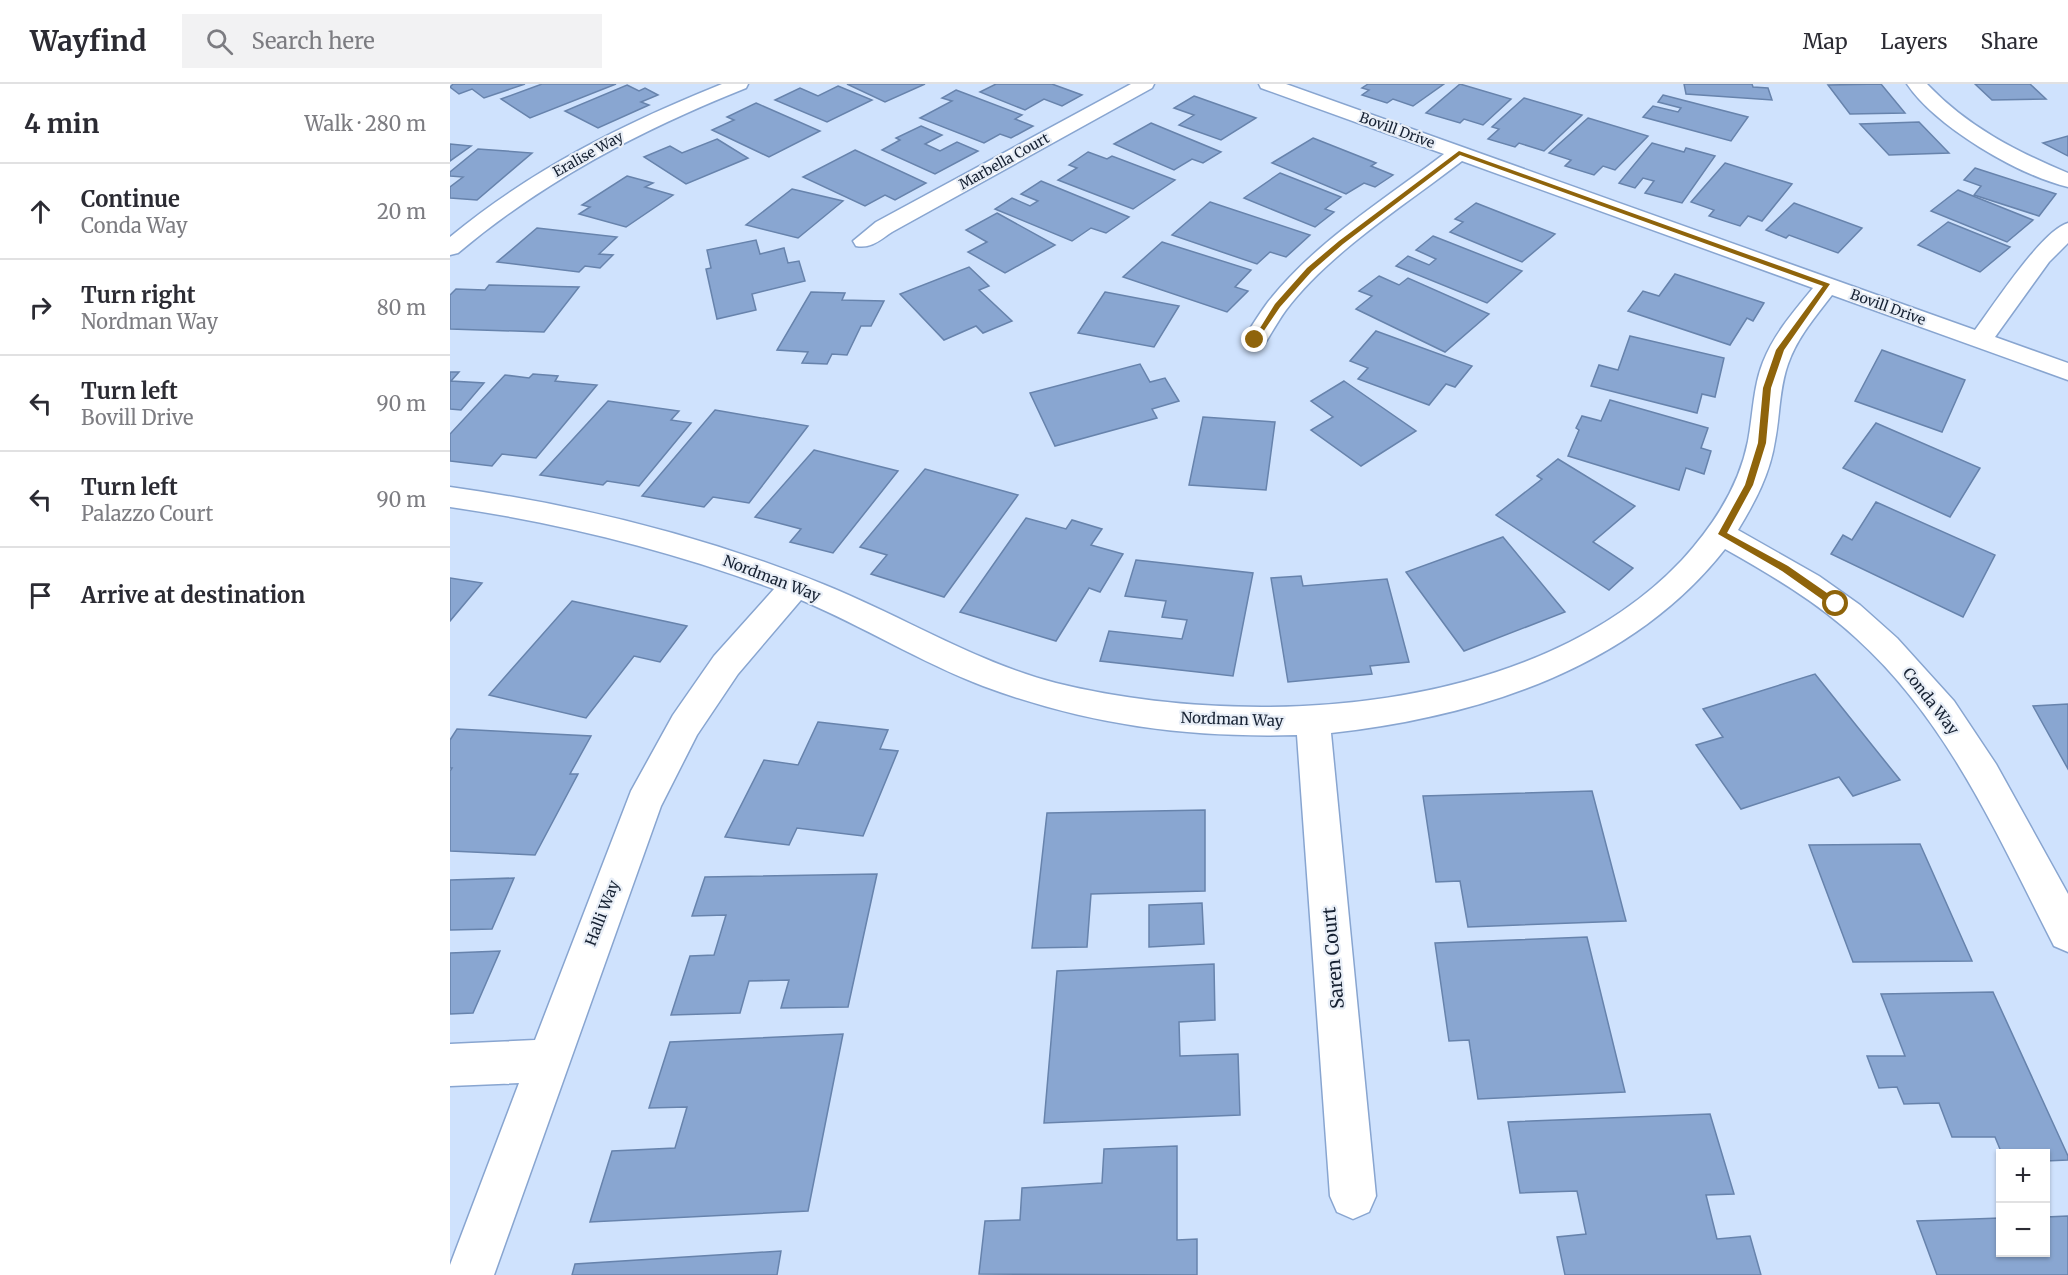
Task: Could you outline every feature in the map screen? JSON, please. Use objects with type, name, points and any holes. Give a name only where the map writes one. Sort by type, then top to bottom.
[{"type":"street","name":"Marbella Court","points":[[864,241],[894,222],[1145,84]]},
{"type":"street","name":"Bovill Drive","points":[[1268,84],[2068,372]]},
{"type":"street","points":[[1916,84],[1949,118],[1971,134],[2021,161],[2068,181]]},
{"type":"street","name":"Eralise Way","points":[[450,248],[527,190],[596,148],[667,113],[733,85]]},
{"type":"street","points":[[1255,340],[1277,306],[1310,270],[1341,243],[1459,153]]},
{"type":"street","points":[[450,220],[479,224]]},
{"type":"street","points":[[1980,340],[2041,257],[2067,231]]},
{"type":"street","name":"Nordman Way","points":[[450,496],[510,505],[605,525],[699,550],[796,585],[996,677],[1080,702],[1172,717],[1230,722],[1313,721],[1384,713],[1472,693],[1543,668],[1604,637],[1650,607],[1688,573],[1722,534],[1749,485],[1762,443],[1767,388],[1780,350],[1828,285]]},
{"type":"street","name":"Conda Way","points":[[1722,534],[1785,569],[1836,604],[1884,645],[1933,699],[1971,753],[2068,933]]},
{"type":"street","name":"Halli Way","points":[[470,1275],[644,802],[685,724],[726,665],[796,585]]},
{"type":"street","name":"Saren Court","points":[[1313,721],[1353,1196]]},
{"type":"street","points":[[450,1065],[547,1061]]},
{"type":"building","points":[[453,84],[525,84],[484,98],[472,89],[459,94],[450,87]]},
{"type":"building","points":[[542,84],[616,84],[530,118],[501,99]]},
{"type":"building","points":[[847,84],[925,84],[885,102]]},
{"type":"building","points":[[996,84],[1052,84],[1082,95],[1062,106],[1044,99],[1025,110],[980,92]]},
{"type":"building","points":[[1368,84],[1444,84],[1413,106],[1393,99],[1387,103],[1362,95],[1369,90],[1362,88]]},
{"type":"building","points":[[1460,84],[1511,99],[1483,125],[1464,119],[1460,123],[1426,113]]},
{"type":"building","points":[[1684,84],[1752,84],[1753,87],[1768,88],[1772,100],[1686,94]]},
{"type":"building","points":[[1881,84],[1905,113],[1850,114],[1828,85]]},
{"type":"building","points":[[1975,84],[2030,84],[2046,99],[1992,100]]},
{"type":"building","points":[[627,85],[639,91],[645,88],[658,95],[641,102],[649,105],[598,128],[565,111]]},
{"type":"building","points":[[838,86],[872,100],[827,122],[775,100],[800,88],[818,96]]},
{"type":"building","points":[[956,90],[1022,115],[1015,119],[1033,126],[1011,138],[1000,134],[984,143],[920,118],[952,101],[942,98]]},
{"type":"building","points":[[1663,95],[1748,117],[1731,141],[1643,117],[1653,106],[1678,112],[1681,108],[1658,102]]},
{"type":"building","points":[[1194,96],[1256,118],[1221,140],[1179,125],[1194,115],[1174,108]]},
{"type":"building","points":[[1524,98],[1582,115],[1544,151],[1519,143],[1515,147],[1488,139],[1499,129],[1492,127]]},
{"type":"building","points":[[756,103],[820,131],[769,157],[712,130],[734,120],[727,117]]},
{"type":"building","points":[[1588,118],[1648,136],[1615,170],[1603,166],[1594,175],[1565,166],[1571,160],[1549,153]]},
{"type":"building","points":[[1919,122],[1949,153],[1889,155],[1860,124]]},
{"type":"building","points":[[1151,123],[1221,152],[1203,163],[1192,159],[1174,170],[1114,144]]},
{"type":"building","points":[[921,126],[942,135],[925,144],[940,151],[957,142],[978,151],[935,174],[882,150],[900,140],[896,138]]},
{"type":"building","points":[[2068,136],[2068,156],[2043,143]]},
{"type":"building","points":[[1313,138],[1376,163],[1371,166],[1393,175],[1375,187],[1364,183],[1346,194],[1272,163]]},
{"type":"building","points":[[717,139],[748,158],[686,184],[644,157],[670,146],[682,153]]},
{"type":"building","points":[[1652,143],[1684,152],[1686,148],[1715,156],[1682,203],[1645,193],[1654,181],[1643,178],[1635,188],[1619,183]]},
{"type":"building","points":[[450,144],[471,146],[450,161]]},
{"type":"building","points":[[478,149],[532,153],[477,200],[450,198],[450,187],[463,177],[450,176],[450,172]]},
{"type":"building","points":[[855,150],[926,183],[895,200],[885,195],[865,206],[803,177]]},
{"type":"building","points":[[1088,152],[1107,159],[1112,156],[1175,180],[1133,209],[1058,180],[1077,168],[1069,165]]},
{"type":"building","points":[[1725,163],[1792,184],[1762,221],[1748,216],[1740,226],[1709,216],[1714,210],[1691,202]]},
{"type":"building","points":[[1975,168],[2056,194],[2039,216],[1974,195],[1981,186],[1964,180]]},
{"type":"building","points":[[1280,173],[1341,197],[1325,209],[1334,212],[1315,227],[1244,198]]},
{"type":"building","points":[[627,176],[653,183],[645,187],[673,195],[626,227],[579,214],[590,207],[582,205]]},
{"type":"building","points":[[1041,181],[1129,217],[1106,233],[1091,228],[1072,241],[995,209],[1012,198],[1030,206],[1038,201],[1021,194]]},
{"type":"building","points":[[792,189],[843,201],[798,238],[746,225]]},
{"type":"building","points":[[1958,190],[2033,220],[2007,242],[1931,211]]},
{"type":"building","points":[[1210,202],[1310,235],[1286,257],[1270,252],[1257,264],[1172,235]]},
{"type":"building","points":[[1476,203],[1555,234],[1522,262],[1450,232],[1463,222],[1455,219]]},
{"type":"building","points":[[1794,203],[1862,228],[1838,253],[1789,235],[1786,238],[1766,230]]},
{"type":"building","points":[[997,213],[1055,245],[1005,273],[968,252],[987,242],[966,230]]},
{"type":"building","points":[[1948,222],[2010,247],[1980,272],[1918,245]]},
{"type":"building","points":[[537,228],[617,237],[599,254],[613,255],[600,268],[585,266],[579,272],[497,262]]},
{"type":"building","points":[[1433,236],[1522,271],[1487,303],[1396,266],[1408,256],[1429,265],[1436,259],[1416,250]]},
{"type":"building","points":[[756,240],[760,254],[784,248],[788,263],[799,261],[805,281],[752,294],[756,310],[717,319],[706,269],[711,268],[707,250]]},
{"type":"building","points":[[1162,242],[1251,270],[1235,287],[1248,291],[1227,312],[1123,277]]},
{"type":"building","points":[[969,267],[989,286],[979,290],[1012,321],[983,333],[976,326],[944,340],[900,294]]},
{"type":"building","points":[[1675,274],[1764,303],[1753,321],[1747,318],[1730,345],[1628,311],[1643,291],[1659,296]]},
{"type":"building","points":[[1379,276],[1399,285],[1408,278],[1489,314],[1445,352],[1356,309],[1372,296],[1359,291]]},
{"type":"building","points":[[489,285],[579,287],[544,332],[450,329],[450,295],[456,289],[485,290]]},
{"type":"building","points":[[811,292],[845,293],[842,300],[884,301],[871,326],[861,326],[847,355],[832,354],[827,364],[802,363],[808,352],[777,350]]},
{"type":"building","points":[[1105,292],[1179,306],[1154,347],[1078,333]]},
{"type":"building","points":[[1376,331],[1472,366],[1455,387],[1446,384],[1429,405],[1358,379],[1368,368],[1350,361]]},
{"type":"building","points":[[1630,336],[1724,358],[1715,397],[1702,394],[1697,413],[1591,386],[1599,365],[1618,370]]},
{"type":"building","points":[[1882,350],[1965,380],[1942,432],[1855,401]]},
{"type":"building","points":[[1140,364],[1150,382],[1165,378],[1179,401],[1152,409],[1157,418],[1055,446],[1030,393]]},
{"type":"building","points":[[450,372],[459,372],[451,381],[484,383],[461,410],[450,409]]},
{"type":"building","points":[[533,374],[558,376],[555,381],[597,385],[536,458],[502,454],[492,466],[450,461],[450,434],[505,375],[529,378]]},
{"type":"building","points":[[1344,381],[1416,431],[1361,466],[1311,430],[1333,417],[1311,401]]},
{"type":"building","points":[[1610,400],[1708,428],[1701,448],[1711,451],[1704,474],[1686,468],[1679,490],[1568,456],[1582,416],[1601,421]]},
{"type":"building","points":[[608,401],[679,411],[671,420],[691,423],[639,486],[607,481],[603,485],[540,475]]},
{"type":"building","points":[[715,410],[808,426],[749,503],[713,497],[704,507],[642,496]]},
{"type":"building","points":[[1203,417],[1275,422],[1266,490],[1189,485]]},
{"type":"building","points":[[1876,423],[1980,468],[1950,517],[1843,468]]},
{"type":"building","points":[[814,450],[898,471],[833,553],[790,542],[801,529],[755,517]]},
{"type":"building","points":[[1558,459],[1635,506],[1593,542],[1633,568],[1609,590],[1496,515],[1542,479],[1537,476]]},
{"type":"building","points":[[925,469],[1018,495],[944,597],[871,574],[887,555],[860,547]]},
{"type":"building","points":[[1876,502],[1995,555],[1963,617],[1831,554],[1843,535],[1852,540]]},
{"type":"building","points":[[1026,518],[1066,529],[1072,520],[1102,529],[1091,545],[1123,554],[1100,592],[1089,588],[1056,641],[960,612]]},
{"type":"building","points":[[1503,537],[1565,612],[1464,651],[1406,572]]},
{"type":"building","points":[[1136,560],[1253,573],[1233,676],[1100,661],[1109,631],[1182,639],[1187,620],[1162,617],[1166,601],[1125,596]]},
{"type":"building","points":[[1301,576],[1303,586],[1387,579],[1409,662],[1370,666],[1372,674],[1288,682],[1271,578]]},
{"type":"building","points":[[450,578],[482,583],[450,621]]},
{"type":"building","points":[[572,601],[687,626],[660,662],[634,656],[586,718],[489,695]]},
{"type":"building","points":[[1815,674],[1900,780],[1853,796],[1839,777],[1741,809],[1696,745],[1723,737],[1703,709]]},
{"type":"building","points":[[2068,704],[2068,769],[2033,706]]},
{"type":"building","points":[[818,722],[888,730],[880,749],[898,751],[863,836],[797,828],[789,845],[725,837],[764,760],[798,765]]},
{"type":"building","points":[[457,729],[591,736],[570,774],[578,774],[535,855],[450,851],[450,771],[452,768],[450,768],[450,740]]},
{"type":"building","points":[[1592,791],[1626,921],[1468,927],[1460,881],[1436,882],[1423,796]]},
{"type":"building","points":[[1205,810],[1205,891],[1091,894],[1087,947],[1032,948],[1047,813]]},
{"type":"building","points":[[1920,844],[1972,961],[1853,962],[1809,845]]},
{"type":"building","points":[[877,874],[848,1007],[781,1008],[789,980],[749,981],[740,1013],[671,1015],[690,956],[714,955],[726,915],[692,916],[705,877]]},
{"type":"building","points":[[514,878],[492,929],[450,930],[450,880]]},
{"type":"building","points":[[1202,903],[1204,944],[1149,947],[1149,905]]},
{"type":"building","points":[[1587,937],[1625,1092],[1478,1099],[1469,1040],[1449,1041],[1435,943]]},
{"type":"building","points":[[500,951],[473,1013],[450,1014],[450,953]]},
{"type":"building","points":[[1214,964],[1215,1020],[1179,1022],[1180,1056],[1238,1054],[1240,1115],[1044,1123],[1057,971]]},
{"type":"building","points":[[1993,992],[2068,1160],[2050,1161],[2050,1149],[2000,1149],[1995,1137],[1952,1137],[1939,1103],[1904,1104],[1897,1087],[1879,1088],[1867,1056],[1905,1056],[1881,994]]},
{"type":"building","points":[[843,1034],[808,1211],[590,1222],[612,1151],[675,1148],[687,1107],[649,1108],[670,1042]]},
{"type":"building","points":[[1710,1114],[1734,1194],[1706,1195],[1717,1239],[1750,1236],[1761,1275],[1565,1275],[1557,1237],[1586,1234],[1577,1191],[1520,1193],[1508,1122]]},
{"type":"building","points":[[1177,1146],[1177,1240],[1197,1239],[1197,1275],[979,1274],[985,1221],[1020,1220],[1022,1188],[1102,1183],[1104,1149]]},
{"type":"building","points":[[2068,1216],[2068,1275],[1937,1275],[1917,1221],[1996,1218],[1996,1257],[2050,1257],[2050,1217]]},
{"type":"building","points":[[781,1251],[777,1275],[572,1275],[575,1264]]},
{"type":"route","points":[[1255,340],[1277,306],[1310,270],[1341,243],[1459,153],[1828,285],[1780,350],[1767,388],[1762,443],[1749,485],[1722,534],[1785,569],[1836,604]]}]
